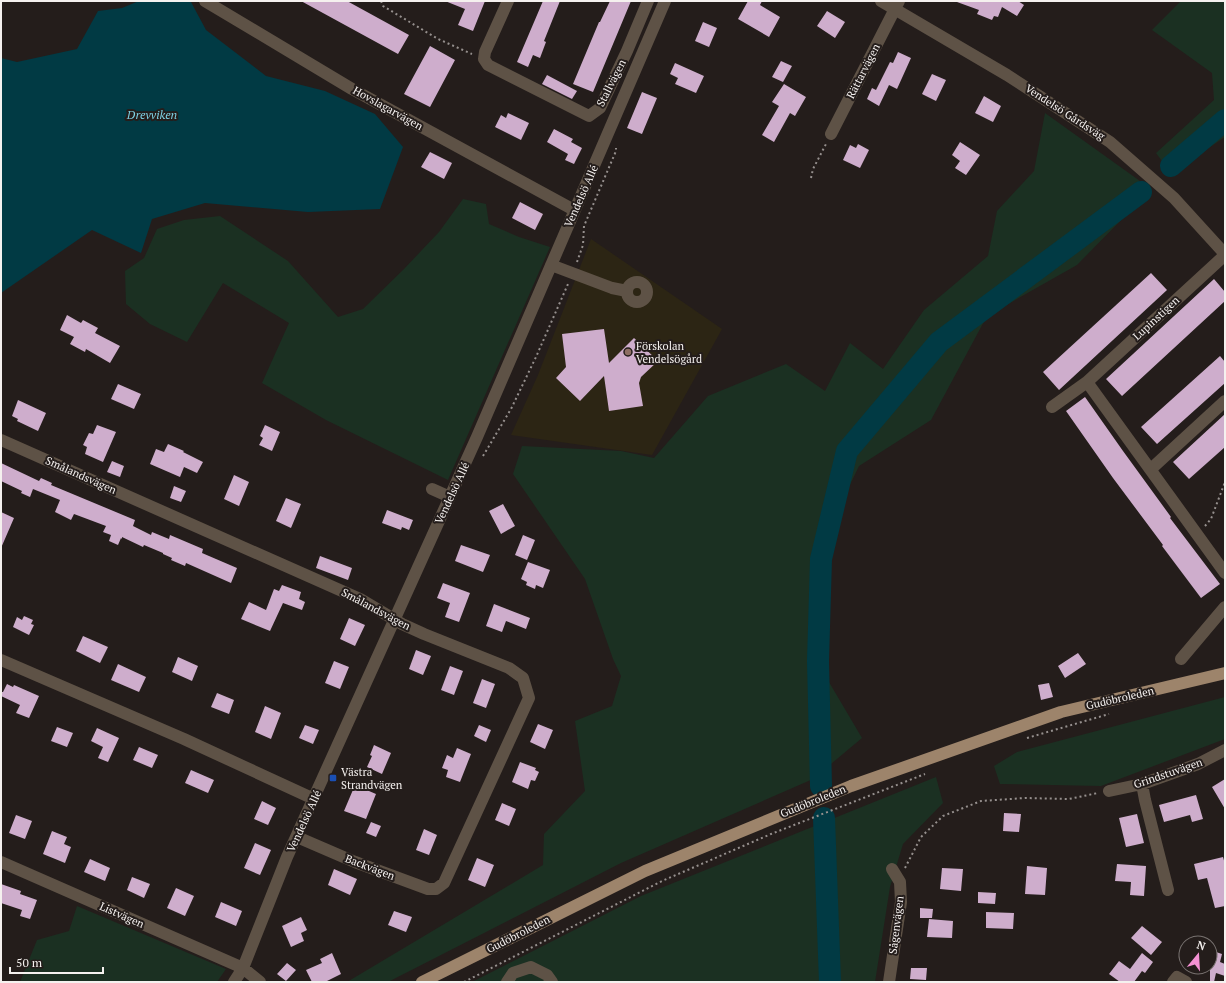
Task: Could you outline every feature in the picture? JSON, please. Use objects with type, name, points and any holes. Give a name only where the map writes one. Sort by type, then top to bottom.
[{"type":"main road","name":"Gudöbroleden","points":[[422,982],[645,871],[851,786],[1061,712],[1225,673]]},
{"type":"street","name":"Hovslagarvägen","points":[[205,1],[352,89],[574,210]]},
{"type":"street","points":[[484,59],[485,52],[508,1]]},
{"type":"street","name":"Stallvägen","points":[[484,59],[488,65],[589,116],[600,108],[627,51],[648,1]]},
{"type":"street","name":"Vendelsö Allé","points":[[234,982],[243,968],[287,857],[297,838],[394,618],[450,498],[665,1]]},
{"type":"street","name":"Vendelsö Gårdsväg","points":[[881,1],[897,5],[1110,142],[1174,198],[1225,254]]},
{"type":"street","name":"Rättarvägen","points":[[832,134],[897,5]]},
{"type":"street","name":"Lupinstigen","points":[[1052,407],[1087,382],[1225,254]]},
{"type":"street","points":[[551,265],[612,288],[627,291]]},
{"type":"street","points":[[1087,382],[1225,573]]},
{"type":"street","points":[[1151,469],[1225,401]]},
{"type":"street","name":"Smålandsvägen","points":[[1,440],[360,599],[424,634],[509,668],[523,678],[529,698],[444,883]]},
{"type":"street","points":[[432,489],[450,498]]},
{"type":"street","points":[[1180,659],[1225,608]]},
{"type":"street","points":[[1,660],[184,739],[314,799]]},
{"type":"street","name":"Grindstuvägen","points":[[1109,791],[1142,784],[1198,764],[1225,750]]},
{"type":"street","points":[[1142,784],[1168,890]]},
{"type":"street","name":"Backvägen","points":[[297,838],[355,862],[428,889],[436,889],[444,883]]},
{"type":"street","name":"Listvägen","points":[[1,862],[243,968],[260,982]]},
{"type":"street","name":"Sågenvägen","points":[[889,982],[901,902],[900,882],[892,869]]},
{"type":"street","points":[[507,982],[513,973],[531,967],[546,975],[552,982]]},
{"type":"street","points":[[1173,982],[1177,977],[1186,982]]},
{"type":"path","points":[[381,1],[382,6],[438,39],[484,59]]},
{"type":"path","points":[[811,178],[813,169],[832,134]]},
{"type":"path","points":[[1198,534],[1211,519],[1225,482]]},
{"type":"path","points":[[1021,740],[1116,712]]},
{"type":"path","points":[[464,982],[662,881],[771,834],[926,774]]},
{"type":"path","points":[[900,882],[906,865],[921,837],[943,816],[981,801],[1025,798],[1069,798],[1109,791]]},
{"type":"shaded area","name":"Förskolan Vendelsögård","points":[[591,239],[722,329],[652,455],[511,435],[538,375]]},
{"type":"green space","points":[[1181,1],[1225,1],[1225,137],[1171,173],[1156,153],[1214,100],[1212,73],[1152,30]]},
{"type":"green space","points":[[1045,113],[1140,181],[1130,211],[1077,265],[987,316],[931,420],[859,466],[811,566],[826,677],[862,738],[813,779],[621,863],[388,982],[347,982],[543,865],[544,834],[585,791],[575,721],[612,706],[621,676],[613,659],[585,579],[513,474],[522,446],[621,451],[654,458],[708,396],[786,364],[825,391],[850,343],[883,369],[924,310],[988,256],[997,211],[1034,171]]},
{"type":"green space","points":[[463,199],[486,204],[489,224],[519,237],[550,247],[448,480],[326,420],[262,383],[289,323],[223,283],[187,342],[150,324],[126,304],[125,271],[144,258],[157,229],[184,220],[220,216],[288,261],[338,317],[363,309],[439,232]]},
{"type":"green space","points":[[1225,697],[1225,739],[1101,786],[1000,784],[994,766],[1017,752]]},
{"type":"green space","points":[[936,777],[943,803],[903,844],[890,887],[875,982],[472,982],[641,896]]},
{"type":"green space","points":[[77,906],[226,969],[217,982],[20,982],[37,940],[69,931]]},
{"type":"water","name":"Drevviken","points":[[139,1],[191,2],[206,30],[266,76],[325,91],[375,114],[403,147],[380,209],[308,212],[205,203],[152,219],[141,253],[92,230],[1,293],[1,58],[17,62],[77,49],[98,11],[122,8]]},
{"type":"building","points":[[301,1],[347,1],[409,35],[398,54]]},
{"type":"building","points":[[445,1],[485,1],[473,31],[458,25],[465,9]]},
{"type":"building","points":[[543,1],[560,1],[544,41],[546,42],[540,58],[533,55],[528,67],[517,62]]},
{"type":"building","points":[[610,1],[631,1],[593,92],[573,84],[599,22]]},
{"type":"building","points":[[748,1],[762,1],[760,5],[780,17],[769,37],[738,19]]},
{"type":"building","points":[[957,1],[1018,1],[1024,5],[1017,16],[1002,7],[998,17],[994,16],[992,20],[977,14],[979,10]]},
{"type":"building","points":[[827,11],[845,22],[835,38],[817,26]]},
{"type":"building","points":[[703,22],[717,28],[709,47],[695,41]]},
{"type":"building","points":[[430,46],[455,60],[430,107],[404,94]]},
{"type":"building","points":[[898,52],[911,58],[897,89],[889,85],[879,106],[867,99],[872,88],[876,90],[890,62],[893,63]]},
{"type":"building","points":[[781,61],[792,66],[783,82],[772,77]]},
{"type":"building","points":[[675,63],[704,76],[696,93],[675,84],[678,78],[670,74]]},
{"type":"building","points":[[932,74],[946,80],[936,101],[922,94]]},
{"type":"building","points":[[547,75],[577,91],[572,99],[542,84]]},
{"type":"building","points":[[784,84],[806,97],[795,116],[790,113],[774,142],[762,135],[779,106],[772,102]]},
{"type":"building","points":[[642,92],[657,98],[642,134],[627,128]]},
{"type":"building","points":[[984,96],[1001,106],[993,122],[975,113]]},
{"type":"building","points":[[508,113],[529,123],[521,140],[495,127],[501,115],[506,118]]},
{"type":"building","points":[[554,129],[573,139],[571,142],[582,148],[574,164],[565,160],[568,154],[547,142]]},
{"type":"building","points":[[960,142],[980,155],[966,175],[955,168],[960,161],[952,155]]},
{"type":"building","points":[[858,144],[869,150],[860,168],[843,160],[850,145],[856,148]]},
{"type":"building","points":[[430,152],[452,163],[444,179],[421,167]]},
{"type":"building","points":[[520,202],[543,214],[535,230],[512,218]]},
{"type":"building","points":[[1151,273],[1167,290],[1059,390],[1043,372]]},
{"type":"building","points":[[1214,279],[1225,292],[1225,301],[1122,396],[1106,379]]},
{"type":"building","points":[[67,315],[81,323],[83,320],[98,328],[95,333],[120,346],[110,363],[86,349],[85,352],[70,344],[74,337],[60,330]]},
{"type":"building","points":[[604,329],[609,363],[634,338],[658,361],[641,377],[639,383],[643,406],[609,411],[604,376],[580,401],[556,378],[566,367],[562,334]]},
{"type":"building","points":[[1220,356],[1225,362],[1225,383],[1157,444],[1141,427]]},
{"type":"building","points":[[118,384],[141,394],[134,409],[111,399]]},
{"type":"building","points":[[1085,397],[1171,517],[1170,518],[1220,584],[1201,598],[1066,411]]},
{"type":"building","points":[[18,400],[46,413],[38,431],[17,421],[18,419],[12,416]]},
{"type":"building","points":[[1225,414],[1225,447],[1189,479],[1173,462]]},
{"type":"building","points":[[97,425],[116,432],[103,462],[85,454],[87,447],[83,445],[89,433],[93,434]]},
{"type":"building","points":[[265,425],[280,432],[272,451],[259,445],[263,438],[260,436]]},
{"type":"building","points":[[168,444],[203,462],[197,473],[184,467],[180,477],[150,464],[156,449],[164,452]]},
{"type":"building","points":[[112,461],[124,466],[120,477],[107,472]]},
{"type":"building","points":[[1,463],[39,481],[41,478],[52,483],[51,485],[135,520],[133,526],[151,535],[152,532],[169,539],[170,535],[203,549],[202,553],[237,568],[231,583],[186,563],[185,566],[171,560],[172,558],[163,553],[144,545],[143,547],[122,537],[118,545],[109,541],[111,535],[103,532],[106,526],[74,514],[71,520],[55,512],[60,500],[33,489],[30,497],[21,493],[22,491],[1,481]]},
{"type":"building","points":[[234,475],[249,482],[239,506],[224,499]]},
{"type":"building","points":[[174,486],[186,491],[181,502],[170,498]]},
{"type":"building","points":[[286,498],[301,504],[291,528],[276,521]]},
{"type":"building","points":[[503,504],[515,526],[501,534],[489,511]]},
{"type":"building","points":[[387,510],[413,520],[409,530],[402,527],[401,530],[382,523]]},
{"type":"building","points":[[1,512],[14,518],[1,548]]},
{"type":"building","points":[[523,535],[535,540],[527,560],[515,555]]},
{"type":"building","points":[[461,545],[490,555],[483,572],[455,561]]},
{"type":"building","points":[[320,556],[352,568],[348,580],[316,568]]},
{"type":"building","points":[[528,562],[550,570],[543,588],[536,585],[535,589],[526,585],[527,582],[521,579]]},
{"type":"building","points":[[443,583],[470,593],[459,622],[445,617],[450,603],[437,598]]},
{"type":"building","points":[[282,585],[301,592],[299,599],[305,602],[302,610],[283,603],[270,631],[241,619],[249,602],[266,610],[274,589],[279,591]]},
{"type":"building","points":[[494,604],[530,618],[526,629],[506,621],[502,632],[486,626]]},
{"type":"building","points":[[24,616],[33,620],[31,624],[34,625],[29,635],[13,627],[17,617],[22,620]]},
{"type":"building","points":[[349,618],[365,625],[355,646],[340,639]]},
{"type":"building","points":[[83,636],[108,647],[100,663],[76,651]]},
{"type":"building","points":[[416,650],[431,656],[423,675],[409,669]]},
{"type":"building","points":[[1078,653],[1086,664],[1065,678],[1058,666]]},
{"type":"building","points":[[178,657],[198,666],[192,681],[172,672]]},
{"type":"building","points":[[334,661],[349,667],[340,689],[325,683]]},
{"type":"building","points":[[118,664],[146,677],[139,692],[111,680]]},
{"type":"building","points":[[450,666],[463,671],[454,695],[441,690]]},
{"type":"building","points":[[482,679],[495,684],[486,708],[473,703]]},
{"type":"building","points":[[1049,683],[1053,697],[1041,700],[1038,685]]},
{"type":"building","points":[[7,684],[13,687],[14,685],[39,696],[29,718],[16,713],[20,705],[1,696],[1,692],[3,692]]},
{"type":"building","points":[[217,693],[234,700],[229,714],[211,707]]},
{"type":"building","points":[[265,706],[281,713],[271,739],[255,732]]},
{"type":"building","points":[[538,724],[553,730],[545,749],[530,742]]},
{"type":"building","points":[[305,725],[319,730],[313,744],[299,738]]},
{"type":"building","points":[[479,725],[491,730],[486,742],[474,736]]},
{"type":"building","points":[[57,727],[73,733],[67,747],[51,741]]},
{"type":"building","points":[[97,728],[119,738],[108,762],[98,758],[103,747],[91,741]]},
{"type":"building","points":[[374,745],[391,753],[382,774],[367,767],[372,756],[370,755]]},
{"type":"building","points":[[139,747],[158,755],[152,768],[133,760]]},
{"type":"building","points":[[457,748],[471,754],[460,782],[446,777],[448,770],[442,768],[447,755],[453,758]]},
{"type":"building","points":[[520,762],[536,768],[535,770],[539,772],[535,781],[531,780],[528,789],[512,782]]},
{"type":"building","points":[[191,770],[214,780],[208,793],[185,783]]},
{"type":"building","points":[[1225,779],[1225,809],[1212,787]]},
{"type":"building","points":[[355,785],[376,794],[366,819],[344,811]]},
{"type":"building","points":[[1196,795],[1203,819],[1192,822],[1190,815],[1164,822],[1159,805]]},
{"type":"building","points":[[262,801],[276,808],[268,825],[254,819]]},
{"type":"building","points":[[502,803],[516,809],[509,826],[495,820]]},
{"type":"building","points":[[1004,813],[1021,814],[1019,832],[1003,831]]},
{"type":"building","points":[[1137,814],[1144,843],[1126,847],[1119,818]]},
{"type":"building","points":[[16,815],[32,821],[25,839],[9,833]]},
{"type":"building","points":[[371,822],[381,826],[376,837],[366,833]]},
{"type":"building","points":[[424,829],[437,835],[429,855],[416,850]]},
{"type":"building","points":[[52,831],[67,837],[64,844],[71,847],[65,863],[43,854]]},
{"type":"building","points":[[255,843],[271,850],[260,875],[244,868]]},
{"type":"building","points":[[1223,857],[1225,864],[1225,906],[1215,908],[1207,878],[1198,880],[1194,864]]},
{"type":"building","points":[[477,858],[494,865],[485,887],[468,880]]},
{"type":"building","points":[[90,859],[110,868],[105,881],[84,872]]},
{"type":"building","points":[[1117,864],[1146,866],[1144,896],[1130,895],[1131,882],[1115,881]]},
{"type":"building","points":[[1027,866],[1047,868],[1045,895],[1025,894]]},
{"type":"building","points":[[942,868],[963,869],[961,891],[940,889]]},
{"type":"building","points":[[334,869],[357,879],[350,895],[328,885]]},
{"type":"building","points":[[132,877],[150,884],[144,898],[127,890]]},
{"type":"building","points":[[1,884],[21,891],[20,894],[37,900],[30,919],[20,916],[22,910],[1,903]]},
{"type":"building","points":[[176,888],[194,896],[185,916],[167,908]]},
{"type":"building","points":[[978,892],[996,893],[995,904],[978,903]]},
{"type":"building","points":[[221,902],[242,911],[236,926],[215,917]]},
{"type":"building","points":[[920,908],[933,909],[932,918],[920,918]]},
{"type":"building","points":[[394,911],[412,917],[406,932],[388,925]]},
{"type":"building","points":[[986,912],[1014,913],[1013,929],[986,928]]},
{"type":"building","points":[[301,917],[307,930],[301,933],[304,941],[291,947],[282,926]]},
{"type":"building","points":[[929,919],[953,921],[952,938],[927,937]]},
{"type":"building","points":[[1142,926],[1162,942],[1151,955],[1131,938]]},
{"type":"building","points":[[332,953],[341,974],[325,982],[312,982],[306,970],[322,963],[320,959]]},
{"type":"building","points":[[1142,953],[1153,962],[1145,973],[1142,971],[1134,982],[1120,982],[1109,974],[1119,961],[1130,969]]},
{"type":"building","points":[[1218,953],[1222,954],[1220,962],[1225,964],[1225,976],[1218,974]]},
{"type":"building","points":[[287,963],[296,970],[286,981],[277,974]]},
{"type":"building","points":[[911,968],[927,968],[926,980],[910,979]]},
{"type":"building","points":[[1210,975],[1216,975],[1214,982],[1210,982]]},
{"type":"waterway","points":[[1171,166],[1225,120]]},
{"type":"waterway","points":[[821,786],[818,661],[821,559],[847,451],[939,342],[1141,192]]},
{"type":"waterway","points":[[824,818],[830,982]]},
{"type":"place","name":"Förskolan Vendelsögård","points":[[628,352]]},
{"type":"place","name":"Västra Strandvägen","points":[[333,778]]}]
